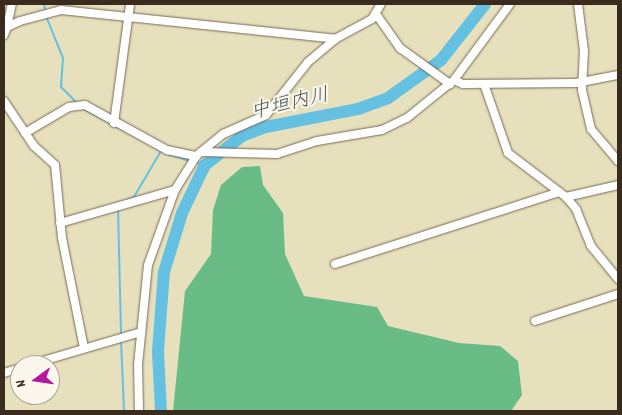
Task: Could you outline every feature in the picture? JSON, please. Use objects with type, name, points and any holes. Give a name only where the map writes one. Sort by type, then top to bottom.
[{"type":"street","points":[[4,35],[12,4]]},
{"type":"street","points":[[114,123],[130,4]]},
{"type":"street","points":[[139,411],[141,332],[152,250],[175,190],[201,153],[223,134],[266,115],[308,62],[335,39],[376,14],[381,4]]},
{"type":"street","points":[[26,133],[78,105],[167,150],[201,153],[277,154],[317,141],[382,130],[407,118],[451,82],[510,4]]},
{"type":"street","points":[[578,4],[583,33],[582,83],[591,129],[618,161]]},
{"type":"street","points":[[7,27],[45,13],[128,16],[335,39]]},
{"type":"street","points":[[376,14],[388,34],[416,60],[451,82],[484,84],[582,83],[618,75]]},
{"type":"street","points":[[484,84],[508,153],[566,197],[576,209],[591,246],[618,279]]},
{"type":"street","points":[[4,103],[26,133],[55,165],[60,222],[84,348]]},
{"type":"street","points":[[566,197],[618,185]]},
{"type":"street","points":[[60,222],[175,190]]},
{"type":"street","points":[[335,264],[559,192]]},
{"type":"street","points":[[535,321],[618,294]]},
{"type":"street","points":[[60,355],[141,332]]},
{"type":"green space","points":[[260,166],[263,185],[283,213],[285,254],[304,296],[377,307],[388,326],[459,343],[500,346],[518,361],[522,395],[511,411],[173,411],[185,291],[211,254],[213,210],[221,185],[242,167]]},
{"type":"waterway","points":[[44,4],[45,11]]},
{"type":"waterway","name":"中垣内川","points":[[161,411],[158,351],[164,272],[182,213],[205,165],[242,136],[266,127],[358,109],[388,98],[441,60],[485,4]]},
{"type":"waterway","points":[[46,16],[63,58],[61,87],[77,103]]},
{"type":"waterway","points":[[82,108],[142,140]]},
{"type":"waterway","points":[[118,204],[134,197],[161,151]]},
{"type":"waterway","points":[[165,153],[189,161]]},
{"type":"waterway","points":[[194,162],[205,165]]},
{"type":"waterway","points":[[118,209],[121,336]]},
{"type":"waterway","points":[[121,341],[124,411]]}]
